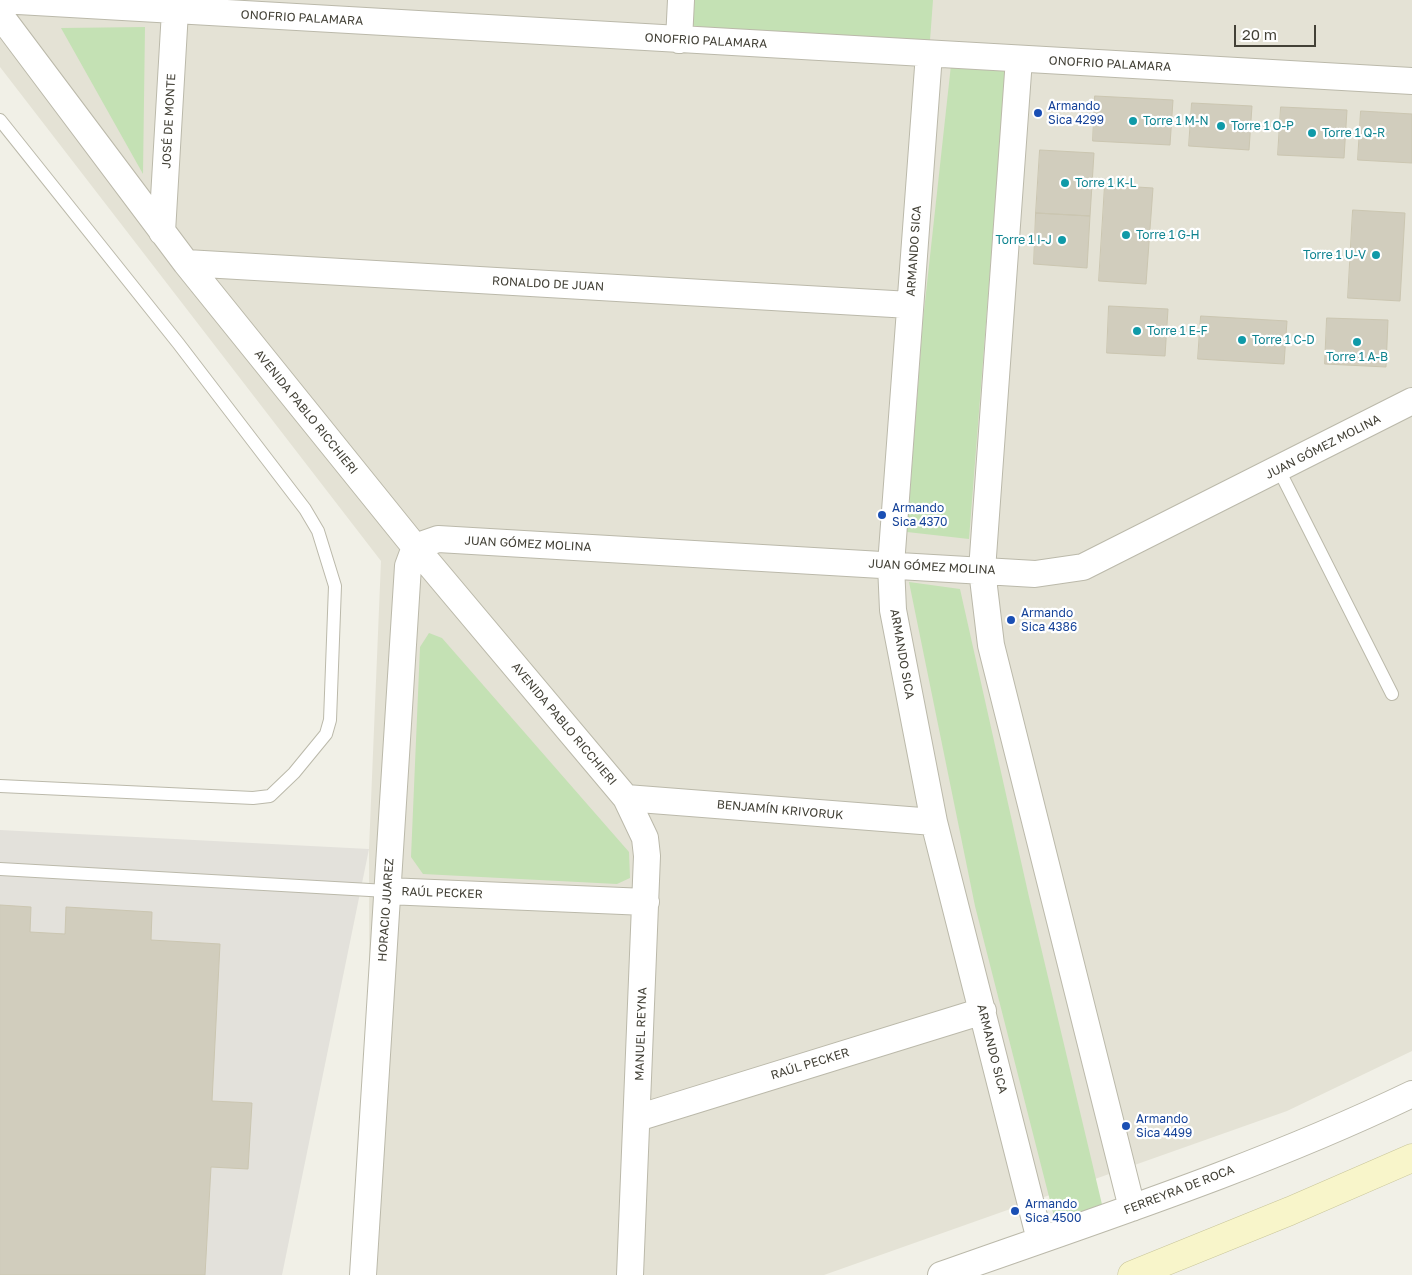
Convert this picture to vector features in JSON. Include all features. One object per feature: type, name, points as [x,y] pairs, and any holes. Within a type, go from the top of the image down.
[{"type":"street","name":"ONOFRIO PALAMARA","points":[[0,0],[1412,81]]},
{"type":"street","points":[[679,40],[681,0]]},
{"type":"street","name":"JOSÉ DE MONTE","points":[[162,232],[175,10]]},
{"type":"street","name":"AVENIDA PABLO RICCHIERI","points":[[0,15],[186,263],[415,547],[626,798]]},
{"type":"street","name":"ARMANDO SICA","points":[[929,54],[891,565],[893,610],[934,822],[1040,1240]]},
{"type":"street","points":[[1019,59],[982,570],[991,644],[1132,1208]]},
{"type":"street","name":"RONALDO DE JUAN","points":[[186,263],[910,305]]},
{"type":"street","name":"JUAN GÓMEZ MOLINA","points":[[415,547],[438,539],[1035,574],[1083,567],[1412,402]]},
{"type":"street","name":"HORACIO JUAREZ","points":[[363,1275],[408,566],[415,547]]},
{"type":"street","name":"BENJAMÍN KRIVORUK","points":[[626,798],[934,822]]},
{"type":"street","name":"MANUEL REYNA","points":[[626,798],[645,838],[647,856],[630,1275]]},
{"type":"street","name":"RAÚL PECKER","points":[[387,891],[646,902]]},
{"type":"street","name":"RAÚL PECKER","points":[[637,1118],[983,1010]]},
{"type":"street","name":"FERREYRA DE ROCA","points":[[941,1275],[1132,1208],[1310,1140],[1412,1094]]},
{"type":"street","points":[[1132,1275],[1290,1211],[1412,1158]]},
{"type":"lane","points":[[0,120],[178,343],[305,509],[318,531],[336,586],[330,720],[326,734],[294,773],[270,796],[253,798],[0,786]]},
{"type":"lane","points":[[1279,470],[1392,694]]},
{"type":"lane","points":[[0,869],[387,891]]},
{"type":"shaded area","points":[[0,0],[1412,0],[1412,1051],[1287,1111],[824,1275],[370,1275],[369,849],[381,561],[0,67]]},
{"type":"shaded area","points":[[0,830],[369,849],[282,1275],[0,1275]]},
{"type":"green space","points":[[681,0],[933,0],[929,54],[679,40]]},
{"type":"green space","points":[[145,27],[143,174],[61,28]]},
{"type":"green space","points":[[951,65],[1006,67],[969,539],[907,532],[923,320]]},
{"type":"green space","points":[[909,582],[960,589],[1029,897],[1105,1217],[1059,1236],[975,906]]},
{"type":"green space","points":[[429,633],[442,638],[629,852],[630,878],[617,884],[423,874],[411,857],[420,647]]},
{"type":"building","name":"Torre 1 M-N","points":[[1095,96],[1173,100],[1170,145],[1093,141]]},
{"type":"building","name":"Torre 1 O-P","points":[[1192,103],[1252,106],[1249,150],[1189,146]]},
{"type":"building","name":"Torre 1 Q-R","points":[[1281,107],[1347,110],[1344,158],[1278,155]]},
{"type":"building","points":[[1361,111],[1412,114],[1412,163],[1358,160]]},
{"type":"building","name":"Torre 1 K-L","points":[[1040,150],[1094,153],[1090,216],[1036,213]]},
{"type":"building","name":"Torre 1 G-H","points":[[1105,185],[1153,188],[1146,284],[1099,281]]},
{"type":"building","name":"Torre 1 U-V","points":[[1353,210],[1405,213],[1400,301],[1348,298]]},
{"type":"building","name":"Torre 1 I-J","points":[[1036,213],[1090,216],[1087,268],[1034,264]]},
{"type":"building","name":"Torre 1 E-F","points":[[1109,306],[1168,309],[1165,356],[1107,353]]},
{"type":"building","name":"Torre 1 C-D","points":[[1201,316],[1287,321],[1284,364],[1198,359]]},
{"type":"building","name":"Torre 1 A-B","points":[[1327,318],[1388,320],[1386,367],[1325,364]]},
{"type":"building","points":[[0,905],[31,907],[30,932],[65,934],[66,907],[152,912],[151,940],[220,944],[212,1101],[252,1103],[248,1169],[211,1167],[205,1275],[0,1275]]},
{"type":"place","name":"Armando Sica 4299","points":[[1038,113]]},
{"type":"place","name":"Torre 1 M-N","points":[[1133,121]]},
{"type":"place","name":"Torre 1 O-P","points":[[1221,126]]},
{"type":"place","name":"Torre 1 Q-R","points":[[1312,133]]},
{"type":"place","name":"Torre 1 K-L","points":[[1065,183]]},
{"type":"place","name":"Torre 1 G-H","points":[[1126,235]]},
{"type":"place","name":"Torre 1 I-J","points":[[1062,240]]},
{"type":"place","name":"Torre 1 U-V","points":[[1376,255]]},
{"type":"place","name":"Torre 1 E-F","points":[[1137,331]]},
{"type":"place","name":"Torre 1 C-D","points":[[1242,340]]},
{"type":"place","name":"Torre 1 A-B","points":[[1357,342]]},
{"type":"place","name":"Armando Sica 4370","points":[[882,515]]},
{"type":"place","name":"Armando Sica 4386","points":[[1011,620]]},
{"type":"place","name":"Armando Sica 4499","points":[[1126,1126]]},
{"type":"place","name":"Armando Sica 4500","points":[[1015,1211]]}]
